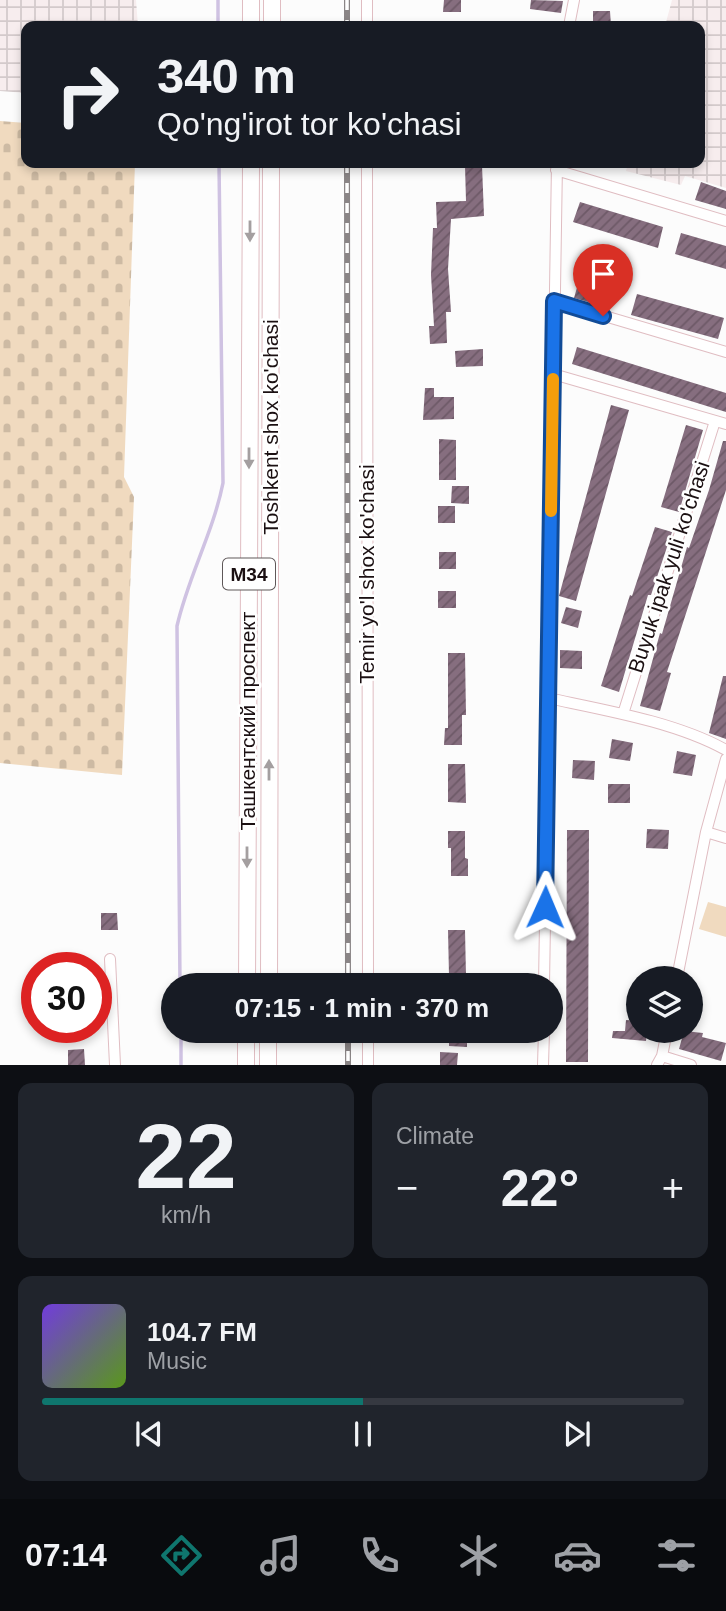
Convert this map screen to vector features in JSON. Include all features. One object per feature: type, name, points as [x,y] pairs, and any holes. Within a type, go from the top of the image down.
[{"type":"highway","points":[[251,0],[251,21]]},
{"type":"highway","points":[[272,0],[272,21]]},
{"type":"highway","name":"Ташкентский проспект","points":[[247,973],[250,168]]},
{"type":"highway","name":"Toshkent shox ko'chasi","points":[[269,973],[271,168]]},
{"type":"highway","points":[[246,1043],[246,1065]]},
{"type":"highway","points":[[268,1043],[268,1065]]},
{"type":"street","points":[[367,0],[367,21]]},
{"type":"street","points":[[570,21],[574,0]]},
{"type":"street","name":"Temir yo'l shox ko'chasi","points":[[367,168],[368,973]]},
{"type":"street","points":[[544,973],[557,168]]},
{"type":"street","points":[[563,168],[726,221]]},
{"type":"street","points":[[554,301],[726,352]]},
{"type":"street","points":[[553,374],[721,422]]},
{"type":"street","name":"Buyuk ipak yuli ko'chasi","points":[[623,714],[721,422]]},
{"type":"street","points":[[548,698],[623,714],[708,740],[726,750]]},
{"type":"street","points":[[679,966],[706,832],[726,759]]},
{"type":"street","points":[[706,832],[726,838]]},
{"type":"street","points":[[112,1001],[115,1065]]},
{"type":"street","points":[[368,1043],[368,1065]]},
{"type":"street","points":[[543,1065],[544,1043]]},
{"type":"street","points":[[664,1043],[659,1061],[691,1065]]},
{"type":"shaded area","points":[[0,0],[136,0],[138,21],[21,21],[21,93],[0,91]]},
{"type":"shaded area","points":[[672,0],[726,0],[726,188],[685,176],[681,185],[626,171],[627,168],[705,168],[705,21],[666,21]]},
{"type":"green space","points":[[0,121],[21,123],[21,168],[135,168],[124,477],[134,497],[122,775],[0,763]]},
{"type":"green space","points":[[708,902],[726,907],[726,937],[699,929]]},
{"type":"building","points":[[444,0],[461,0],[461,12],[443,12]]},
{"type":"building","points":[[531,0],[563,1],[561,13],[530,9]]},
{"type":"building","points":[[593,11],[610,11],[611,21],[593,21]]},
{"type":"building","points":[[465,168],[482,168],[484,216],[451,219],[448,269],[451,312],[446,312],[447,343],[430,344],[429,326],[434,326],[431,275],[433,228],[437,228],[436,202],[466,201]]},
{"type":"building","points":[[701,182],[726,191],[726,209],[695,200]]},
{"type":"building","points":[[580,202],[663,227],[658,248],[573,222]]},
{"type":"building","points":[[681,233],[726,246],[726,269],[675,254]]},
{"type":"building","points":[[580,277],[616,287],[610,308],[574,298]]},
{"type":"building","points":[[637,294],[724,318],[718,339],[631,315]]},
{"type":"building","points":[[577,347],[726,393],[726,412],[572,364]]},
{"type":"building","points":[[483,349],[483,366],[456,367],[455,351]]},
{"type":"building","points":[[425,388],[434,388],[434,397],[454,397],[454,419],[423,420]]},
{"type":"building","points":[[611,405],[629,410],[576,601],[559,596]]},
{"type":"building","points":[[686,425],[703,430],[679,512],[661,507]]},
{"type":"building","points":[[439,439],[456,440],[456,480],[439,480]]},
{"type":"building","points":[[723,441],[726,441],[726,490],[667,672],[671,673],[660,711],[640,706],[660,633],[662,634],[687,547],[689,548],[709,490]]},
{"type":"building","points":[[452,486],[469,486],[469,504],[451,503]]},
{"type":"building","points":[[438,506],[455,506],[455,523],[438,523]]},
{"type":"building","points":[[655,527],[672,532],[651,595],[648,595],[619,692],[601,686]]},
{"type":"building","points":[[439,552],[456,552],[456,569],[439,569]]},
{"type":"building","points":[[438,591],[456,591],[456,608],[438,608]]},
{"type":"building","points":[[566,607],[582,611],[578,628],[561,623]]},
{"type":"building","points":[[560,650],[582,651],[582,669],[560,668]]},
{"type":"building","points":[[448,653],[465,653],[466,715],[462,715],[462,745],[444,745],[445,728],[448,728]]},
{"type":"building","points":[[723,676],[726,676],[726,739],[709,733]]},
{"type":"building","points":[[612,739],[633,743],[630,761],[609,758]]},
{"type":"building","points":[[677,751],[696,755],[692,776],[673,773]]},
{"type":"building","points":[[573,760],[595,761],[594,780],[572,778]]},
{"type":"building","points":[[448,764],[465,764],[466,803],[448,802]]},
{"type":"building","points":[[608,784],[630,784],[630,803],[608,803]]},
{"type":"building","points":[[647,829],[669,830],[668,849],[646,848]]},
{"type":"building","points":[[567,830],[589,830],[588,1062],[566,1062]]},
{"type":"building","points":[[448,831],[465,831],[468,876],[451,876]]},
{"type":"building","points":[[101,913],[117,913],[118,930],[101,930]]},
{"type":"building","points":[[448,930],[465,930],[466,973],[449,973]]},
{"type":"building","points":[[626,1020],[626,1039],[612,1038],[613,1031],[625,1031]]},
{"type":"building","points":[[703,1037],[726,1043],[721,1061],[679,1049],[681,1043],[703,1043]]},
{"type":"building","points":[[449,1043],[467,1043],[467,1047],[449,1046]]},
{"type":"building","points":[[84,1049],[85,1065],[68,1065],[68,1050]]},
{"type":"building","points":[[440,1052],[458,1053],[457,1065],[440,1065]]},
{"type":"waterway","points":[[218,0],[218,21]]},
{"type":"waterway","points":[[180,973],[177,626],[223,483],[219,168]]},
{"type":"waterway","points":[[181,1043],[181,1065]]},
{"type":"railway","points":[[347,0],[347,21]]},
{"type":"railway","points":[[347,168],[348,973]]},
{"type":"railway","points":[[348,1043],[348,1065]]},
{"type":"slow traffic","points":[[551,511],[553,379]]},
{"type":"route","points":[[545,907],[554,301],[603,316]]}]
